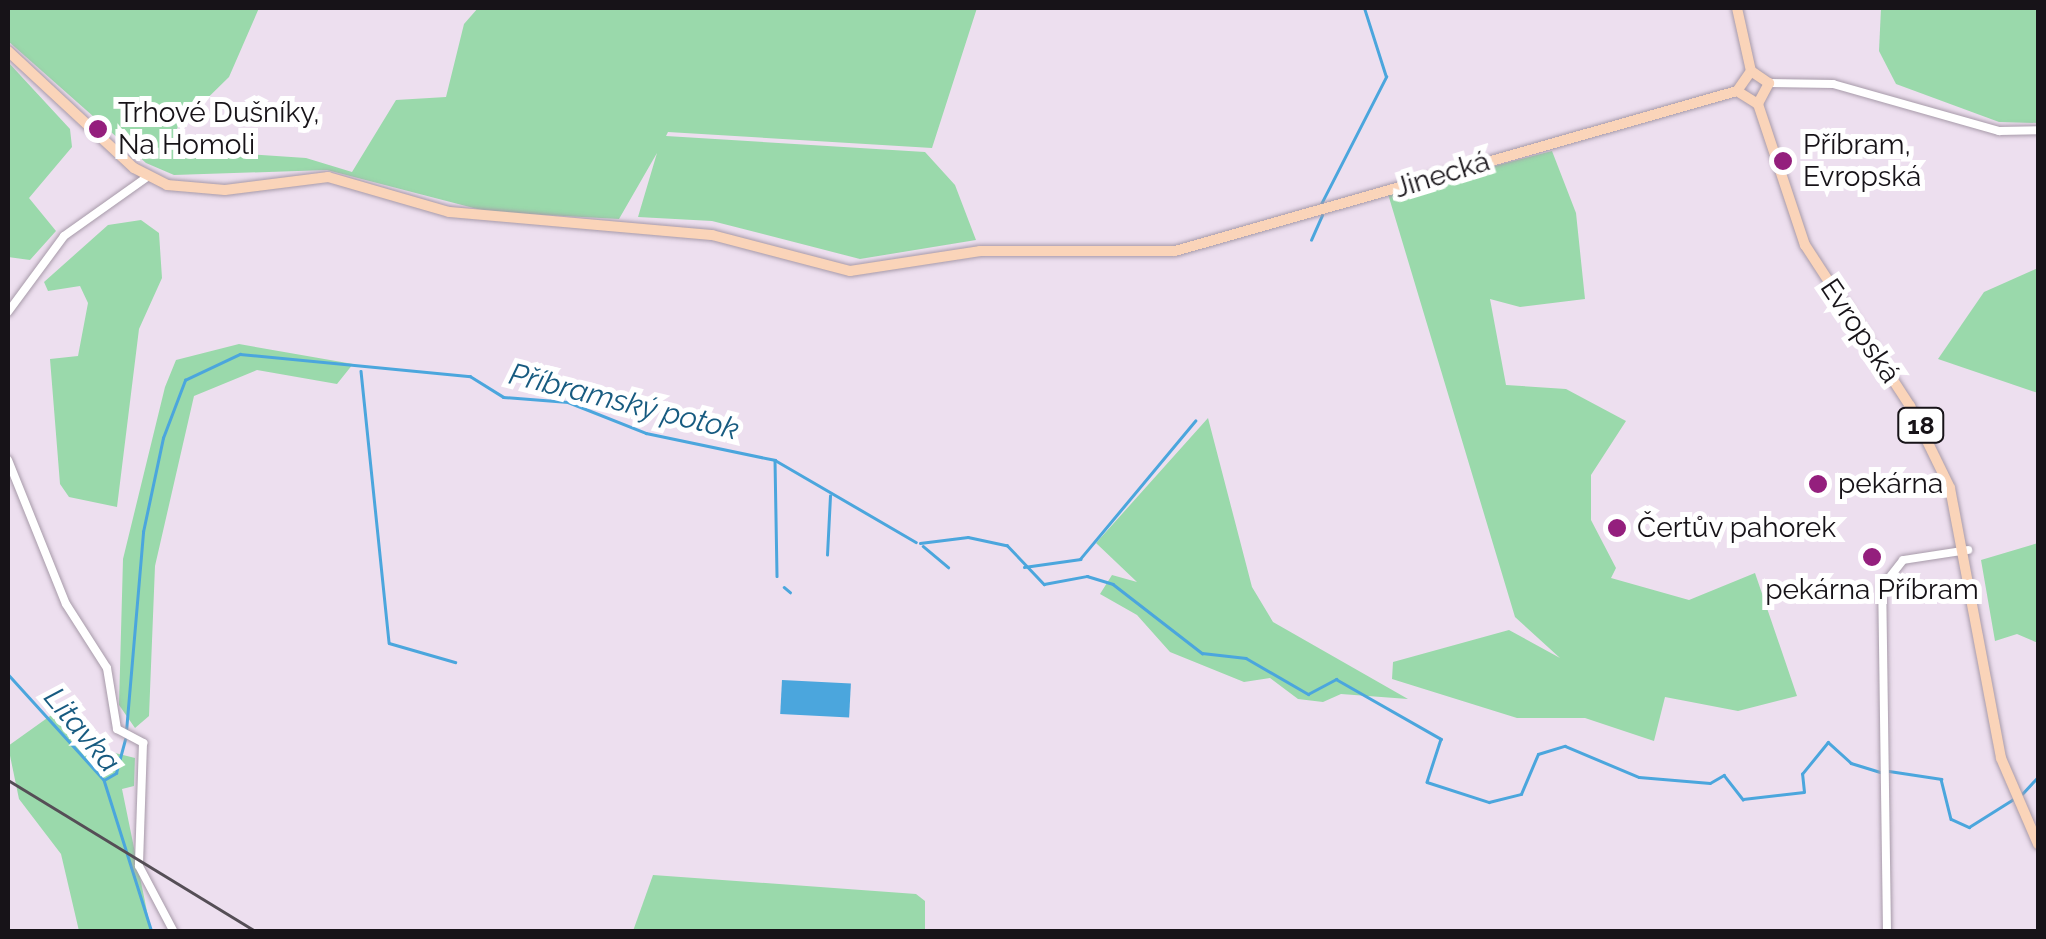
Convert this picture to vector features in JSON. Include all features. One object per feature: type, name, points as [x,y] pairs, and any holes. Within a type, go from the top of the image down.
[{"type":"main road","points":[[1737,8],[1751,70],[1770,83],[1758,104],[1736,92],[1751,70]]},
{"type":"main road","points":[[8,51],[148,177]]},
{"type":"main road","name":"Jinecká","points":[[148,177],[190,190],[328,177],[448,212],[712,235],[850,271],[980,251],[1147,254],[1736,92]]},
{"type":"main road","name":"Evropská","points":[[1758,104],[1805,244],[1928,439],[1968,550],[2006,776],[2038,844]]},
{"type":"street","points":[[1770,83],[1834,84],[1999,132],[2038,130]]},
{"type":"street","points":[[8,312],[64,236],[148,177]]},
{"type":"street","points":[[8,460],[66,604],[107,668],[125,733],[144,749],[139,866],[174,932]]},
{"type":"street","points":[[1887,932],[1884,762],[1889,570],[1968,550]]},
{"type":"green space","points":[[8,8],[259,8],[229,77],[177,128],[184,150],[306,158],[352,172],[396,100],[446,97],[464,24],[478,8],[977,8],[932,148],[668,132],[666,136],[925,152],[955,185],[976,240],[860,259],[712,221],[638,217],[657,153],[619,219],[489,212],[327,170],[174,175],[146,163],[8,41]]},
{"type":"green space","points":[[1881,8],[2038,8],[2038,123],[1999,122],[1896,84],[1879,51]]},
{"type":"green space","points":[[8,62],[70,129],[72,147],[29,198],[56,231],[30,260],[8,257]]},
{"type":"green space","points":[[1552,151],[1576,213],[1585,299],[1520,307],[1490,299],[1506,385],[1566,389],[1626,421],[1591,475],[1591,520],[1616,568],[1611,578],[1689,600],[1755,573],[1797,696],[1738,711],[1665,697],[1654,741],[1585,718],[1517,718],[1392,679],[1393,662],[1509,630],[1560,658],[1515,617],[1388,194]]},
{"type":"green space","points":[[141,220],[159,233],[162,278],[139,329],[117,507],[69,497],[60,484],[50,359],[78,356],[88,303],[80,286],[48,291],[44,282],[108,225]]},
{"type":"green space","points":[[2038,268],[2038,393],[1938,359],[1984,292]]},
{"type":"green space","points":[[239,344],[353,364],[337,384],[257,370],[194,396],[155,566],[149,716],[135,728],[119,705],[123,559],[165,387],[176,360]]},
{"type":"green space","points":[[1208,418],[1252,587],[1273,622],[1408,699],[1341,694],[1323,702],[1298,699],[1270,678],[1244,682],[1170,652],[1137,615],[1100,594],[1112,575],[1137,582],[1096,543]]},
{"type":"green space","points":[[2038,543],[2038,643],[2017,634],[1995,641],[1981,560]]},
{"type":"green space","points":[[57,711],[103,750],[135,758],[134,786],[122,789],[151,931],[79,931],[61,854],[19,799],[8,746]]},
{"type":"green space","points":[[653,875],[916,894],[925,901],[925,931],[633,931]]},
{"type":"water","points":[[782,680],[851,684],[849,718],[780,714]]},
{"type":"waterway","points":[[1321,204],[1386,77],[1364,8]]},
{"type":"waterway","points":[[1311,240],[1322,215]]},
{"type":"waterway","name":"Příbramský potok","points":[[126,731],[143,532],[163,438],[185,380],[240,354],[470,376],[503,397],[568,402],[646,433],[775,460],[916,542]]},
{"type":"waterway","points":[[361,371],[389,643],[455,662]]},
{"type":"waterway","points":[[1024,567],[1080,559],[1195,421]]},
{"type":"waterway","points":[[775,460],[777,576]]},
{"type":"waterway","points":[[827,555],[830,496]]},
{"type":"waterway","name":"Příbramský potok","points":[[920,543],[968,537],[1007,545],[1044,584],[1087,576],[1113,584],[1202,653],[1246,658],[1308,694],[1336,679],[1441,739],[1427,782],[1489,802],[1521,794],[1538,754],[1565,746],[1639,777],[1710,783],[1724,775],[1743,799],[1804,792],[1802,774],[1828,742],[1851,763],[1881,772]]},
{"type":"waterway","points":[[923,546],[948,567]]},
{"type":"waterway","points":[[784,587],[790,592]]},
{"type":"waterway","name":"Litavka","points":[[8,674],[104,780],[152,932]]},
{"type":"waterway","name":"Příbramský potok","points":[[104,780],[116,773],[125,739]]},
{"type":"waterway","name":"Příbramský potok","points":[[1889,771],[1941,779],[1951,819],[1969,827],[2015,798]]},
{"type":"waterway","name":"Příbramský potok","points":[[2022,794],[2038,777]]},
{"type":"railway","points":[[8,780],[257,932]]},
{"type":"place","name":"Trhové Dušníky, Na Homoli","points":[[98,129]]},
{"type":"place","name":"Příbram, Evropská","points":[[1783,161]]},
{"type":"place","name":"pekárna","points":[[1818,484]]},
{"type":"place","name":"Čertův pahorek","points":[[1617,528]]},
{"type":"place","name":"pekárna Příbram","points":[[1872,557]]}]
